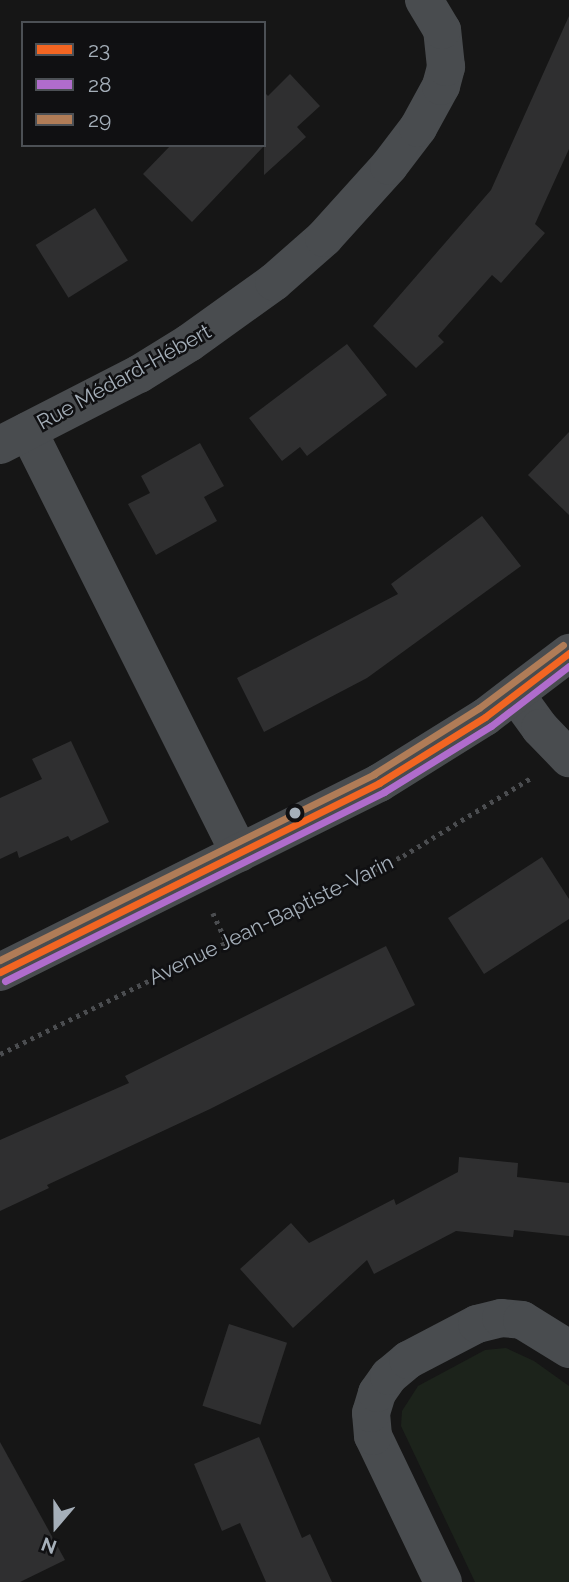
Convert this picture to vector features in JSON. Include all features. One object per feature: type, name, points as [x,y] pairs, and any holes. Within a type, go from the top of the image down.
[{"type":"street","name":"Rue Médard-Hébert","points":[[239,853],[14,438],[139,374],[189,343],[274,282],[324,238],[389,166],[418,128],[441,86],[446,67],[442,30],[424,0]]},
{"type":"street","points":[[0,972],[314,817],[418,761],[516,695],[569,653]]},
{"type":"street","points":[[516,695],[540,729],[553,767]]},
{"type":"street","points":[[443,1582],[373,1436],[370,1413],[377,1393],[389,1376],[408,1360],[477,1324],[501,1318],[522,1320],[569,1349]]},
{"type":"path","name":"Avenue Jean-Baptiste-Varin","points":[[0,1054],[403,856],[553,767]]},
{"type":"path","points":[[212,912],[228,943]]},
{"type":"shaded area","points":[[506,1348],[534,1361],[569,1386],[569,1582],[475,1582],[401,1426],[402,1411],[418,1386],[485,1350]]},
{"type":"building","points":[[569,16],[569,149],[535,224],[545,233],[501,283],[492,275],[438,336],[444,342],[416,368],[373,326],[491,190]]},
{"type":"building","points":[[290,74],[320,106],[297,127],[306,137],[264,175],[266,94],[268,96]]},
{"type":"building","points":[[169,147],[263,147],[192,222],[143,174]]},
{"type":"building","points":[[95,208],[128,261],[68,298],[36,245]]},
{"type":"building","points":[[347,344],[387,395],[307,456],[300,447],[282,461],[249,418]]},
{"type":"building","points":[[569,432],[569,515],[528,475]]},
{"type":"building","points":[[200,443],[224,486],[204,497],[217,521],[156,555],[128,504],[150,493],[141,476]]},
{"type":"building","points":[[482,516],[521,566],[367,678],[264,732],[237,678],[398,594],[391,584]]},
{"type":"building","points":[[71,741],[109,822],[71,841],[68,836],[19,858],[17,851],[0,859],[0,798],[42,779],[32,759]]},
{"type":"building","points":[[542,857],[569,899],[569,919],[484,974],[448,918]]},
{"type":"building","points":[[386,946],[415,1005],[210,1109],[47,1185],[49,1188],[0,1211],[0,1140],[129,1083],[125,1076]]},
{"type":"building","points":[[459,1157],[518,1163],[517,1177],[569,1183],[569,1236],[514,1230],[513,1237],[456,1231],[374,1274],[367,1260],[293,1328],[240,1269],[291,1223],[309,1243],[394,1199],[396,1205],[458,1172]]},
{"type":"building","points":[[229,1324],[287,1343],[260,1425],[202,1406]]},
{"type":"building","points":[[259,1437],[302,1538],[310,1534],[332,1582],[266,1582],[240,1523],[222,1531],[194,1464]]},
{"type":"building","points":[[0,1442],[65,1560],[20,1582],[0,1582]]},
{"type":"transit line","name":"29","points":[[0,960],[374,774],[479,708],[563,645]]},
{"type":"transit line","name":"23","points":[[0,972],[379,783],[485,717],[569,653]]},
{"type":"transit line","name":"28","points":[[5,981],[384,792],[491,726],[569,666]]}]
